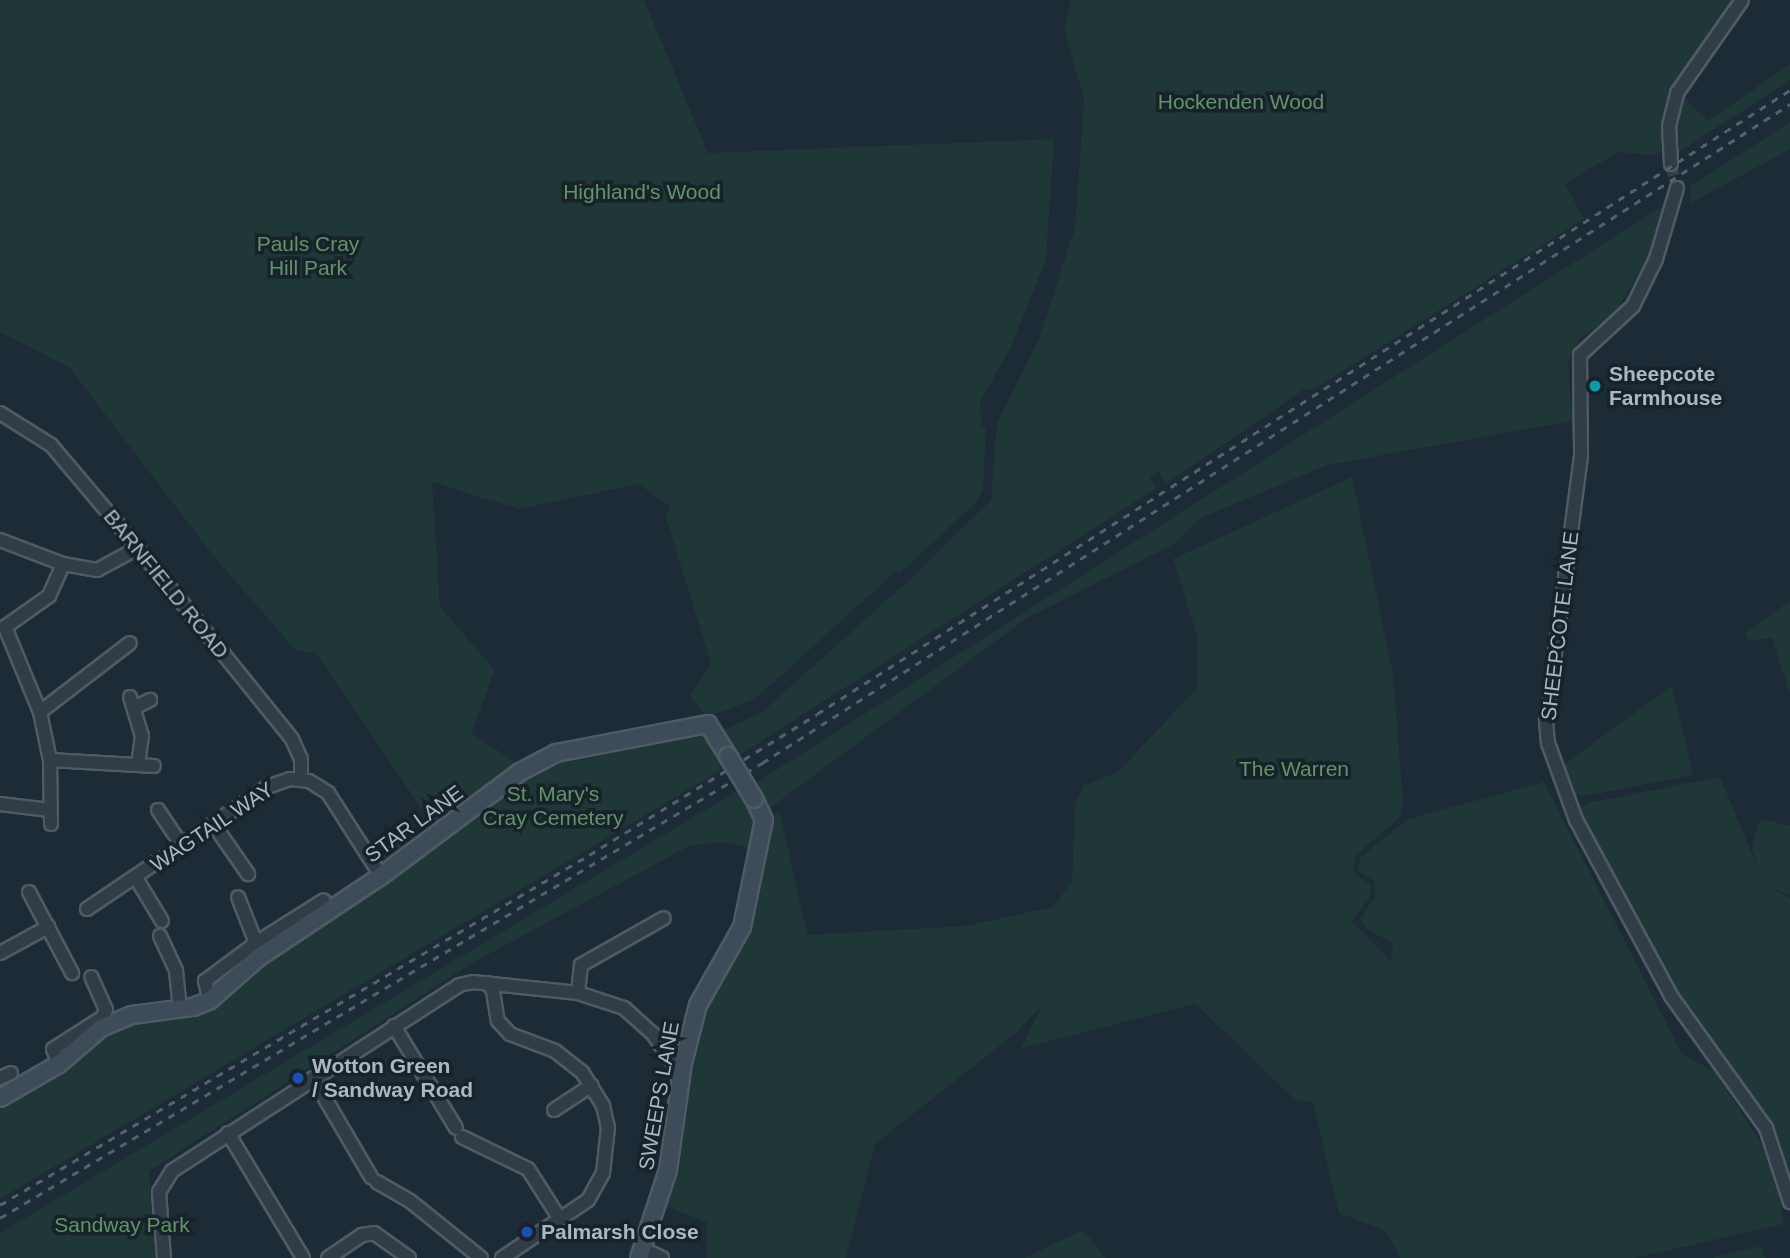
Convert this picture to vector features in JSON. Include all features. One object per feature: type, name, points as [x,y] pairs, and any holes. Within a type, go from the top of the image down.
[{"type":"street","points":[[1671,164],[1669,126],[1676,93],[1742,0]]},
{"type":"street","name":"SHEEPCOTE LANE","points":[[1676,188],[1656,259],[1633,306],[1580,355],[1581,456],[1546,721],[1548,743],[1576,820],[1671,996],[1766,1128],[1790,1202]]},
{"type":"street","name":"BARNFIELD ROAD","points":[[0,413],[51,445],[138,548],[292,738],[300,760],[301,779]]},
{"type":"street","points":[[0,540],[63,564],[97,570],[138,548]]},
{"type":"street","points":[[51,824],[50,760],[40,712],[2,621],[49,596],[63,564]]},
{"type":"street","points":[[40,712],[122,643]]},
{"type":"street","points":[[138,765],[142,736],[133,702],[150,700]]},
{"type":"street","name":"SWEEPS LANE","points":[[662,1258],[641,1254],[668,1170],[683,1063],[698,1005],[742,927],[764,820],[708,724]]},
{"type":"street","name":"STAR LANE","points":[[0,1098],[59,1064],[101,1028],[132,1015],[180,1009],[210,1000],[234,984],[258,958],[381,876],[520,772],[556,753],[708,724]]},
{"type":"street","points":[[50,760],[154,766]]},
{"type":"street","name":"WAGTAIL WAY","points":[[87,909],[183,847],[267,787],[301,779],[333,797],[381,876]]},
{"type":"street","points":[[0,804],[50,810]]},
{"type":"street","points":[[158,810],[183,847]]},
{"type":"street","points":[[214,825],[248,874]]},
{"type":"street","points":[[136,878],[162,921]]},
{"type":"street","points":[[29,892],[72,973]]},
{"type":"street","points":[[238,897],[257,943]]},
{"type":"street","points":[[210,1000],[205,981],[257,943],[324,900]]},
{"type":"street","points":[[578,993],[581,965],[664,918]]},
{"type":"street","points":[[0,953],[48,927]]},
{"type":"street","points":[[160,936],[176,971],[180,1009]]},
{"type":"street","points":[[59,1064],[53,1049],[103,1017],[106,1010],[91,977]]},
{"type":"street","points":[[166,1258],[159,1192],[172,1171],[459,985],[488,983],[578,993],[624,1008],[653,1034],[671,1060],[683,1063]]},
{"type":"street","points":[[488,983],[498,1021],[510,1034],[555,1051],[592,1085],[608,1127],[603,1174],[588,1200],[502,1258]]},
{"type":"street","points":[[394,1026],[459,1133],[528,1169],[560,1219]]},
{"type":"street","points":[[313,1078],[374,1179],[410,1201],[481,1258]]},
{"type":"street","points":[[554,1110],[592,1085]]},
{"type":"street","points":[[228,1133],[303,1258]]},
{"type":"street","points":[[328,1258],[362,1235],[373,1233],[409,1258]]},
{"type":"green space","name":"Pauls Cray Hill Park","points":[[0,0],[644,0],[708,153],[1054,139],[1046,260],[1010,349],[980,402],[981,427],[986,427],[983,490],[974,504],[899,574],[896,571],[755,699],[707,717],[690,696],[711,663],[666,518],[670,507],[639,484],[519,509],[432,482],[440,607],[495,670],[471,733],[521,766],[392,861],[380,855],[430,821],[316,653],[296,651],[212,554],[69,367],[0,332]]},
{"type":"green space","name":"Hockenden Wood","points":[[1071,0],[1741,0],[1683,78],[1668,149],[1654,155],[1618,152],[1565,184],[1584,219],[1316,388],[1303,390],[1166,484],[1159,471],[1154,474],[1150,478],[1157,488],[735,758],[718,733],[762,712],[906,583],[991,500],[997,422],[1038,341],[1075,228],[1084,100],[1064,29]]},
{"type":"green space","points":[[1790,64],[1790,80],[1673,156],[1679,93],[1708,121]]},
{"type":"green space","points":[[1790,122],[1790,149],[1691,203],[1691,186]]},
{"type":"green space","points":[[1666,204],[1647,259],[1615,314],[1579,339],[1568,363],[1572,421],[1327,465],[1201,518],[1176,543],[1027,618],[770,808],[756,783]]},
{"type":"green space","name":"The Warren","points":[[1352,477],[1393,674],[1403,803],[1399,818],[1355,856],[1353,872],[1371,885],[1369,899],[1352,921],[1391,961],[1393,943],[1368,930],[1360,919],[1375,897],[1374,881],[1357,870],[1361,857],[1408,819],[1544,782],[1682,1054],[1715,1072],[1763,1146],[1780,1192],[1783,1224],[1635,1258],[1400,1258],[1386,1231],[1339,1213],[1313,1103],[1294,1099],[1196,1004],[1021,1048],[1043,1004],[1017,1032],[875,1144],[846,1258],[707,1258],[707,1223],[666,1206],[699,1024],[745,940],[770,817],[780,813],[807,935],[966,926],[1053,907],[1072,881],[1075,804],[1084,785],[1117,773],[1198,687],[1197,635],[1173,559]]},
{"type":"green space","points":[[1790,601],[1790,693],[1772,638],[1750,641],[1744,634]]},
{"type":"green space","points":[[1672,686],[1693,775],[1591,795],[1568,795],[1560,767]]},
{"type":"green space","name":"St. Mary's Cray Cemetery","points":[[704,730],[726,767],[0,1199],[0,1106],[63,1069],[104,1035],[137,1018],[185,1014],[539,771],[566,758]]},
{"type":"green space","points":[[1720,777],[1759,871],[1752,848],[1760,819],[1790,826],[1790,895],[1769,888],[1790,898],[1790,1178],[1766,1118],[1683,1008],[1577,812],[1588,803]]},
{"type":"green space","name":"Sandway Park","points":[[740,789],[758,823],[754,850],[725,842],[691,845],[474,962],[149,1171],[157,1258],[0,1258],[0,1233]]},
{"type":"green space","points":[[1083,1230],[1106,1258],[1024,1258]]},
{"type":"green space","points":[[1762,1246],[1765,1258],[1715,1258],[1715,1256]]},
{"type":"tunnel","points":[[1671,164],[1677,188]]},
{"type":"railway","points":[[0,1205],[589,855],[817,714],[1790,90]]},
{"type":"railway","points":[[0,1218],[762,763],[1790,104]]},
{"type":"place","name":"Sheepcote Farmhouse","points":[[1595,386]]},
{"type":"place","name":"Wotton Green / Sandway Road","points":[[298,1078]]},
{"type":"place","name":"Palmarsh Close","points":[[527,1232]]},
{"type":"park label","name":"Highland's Wood","points":[[642,192]]}]
